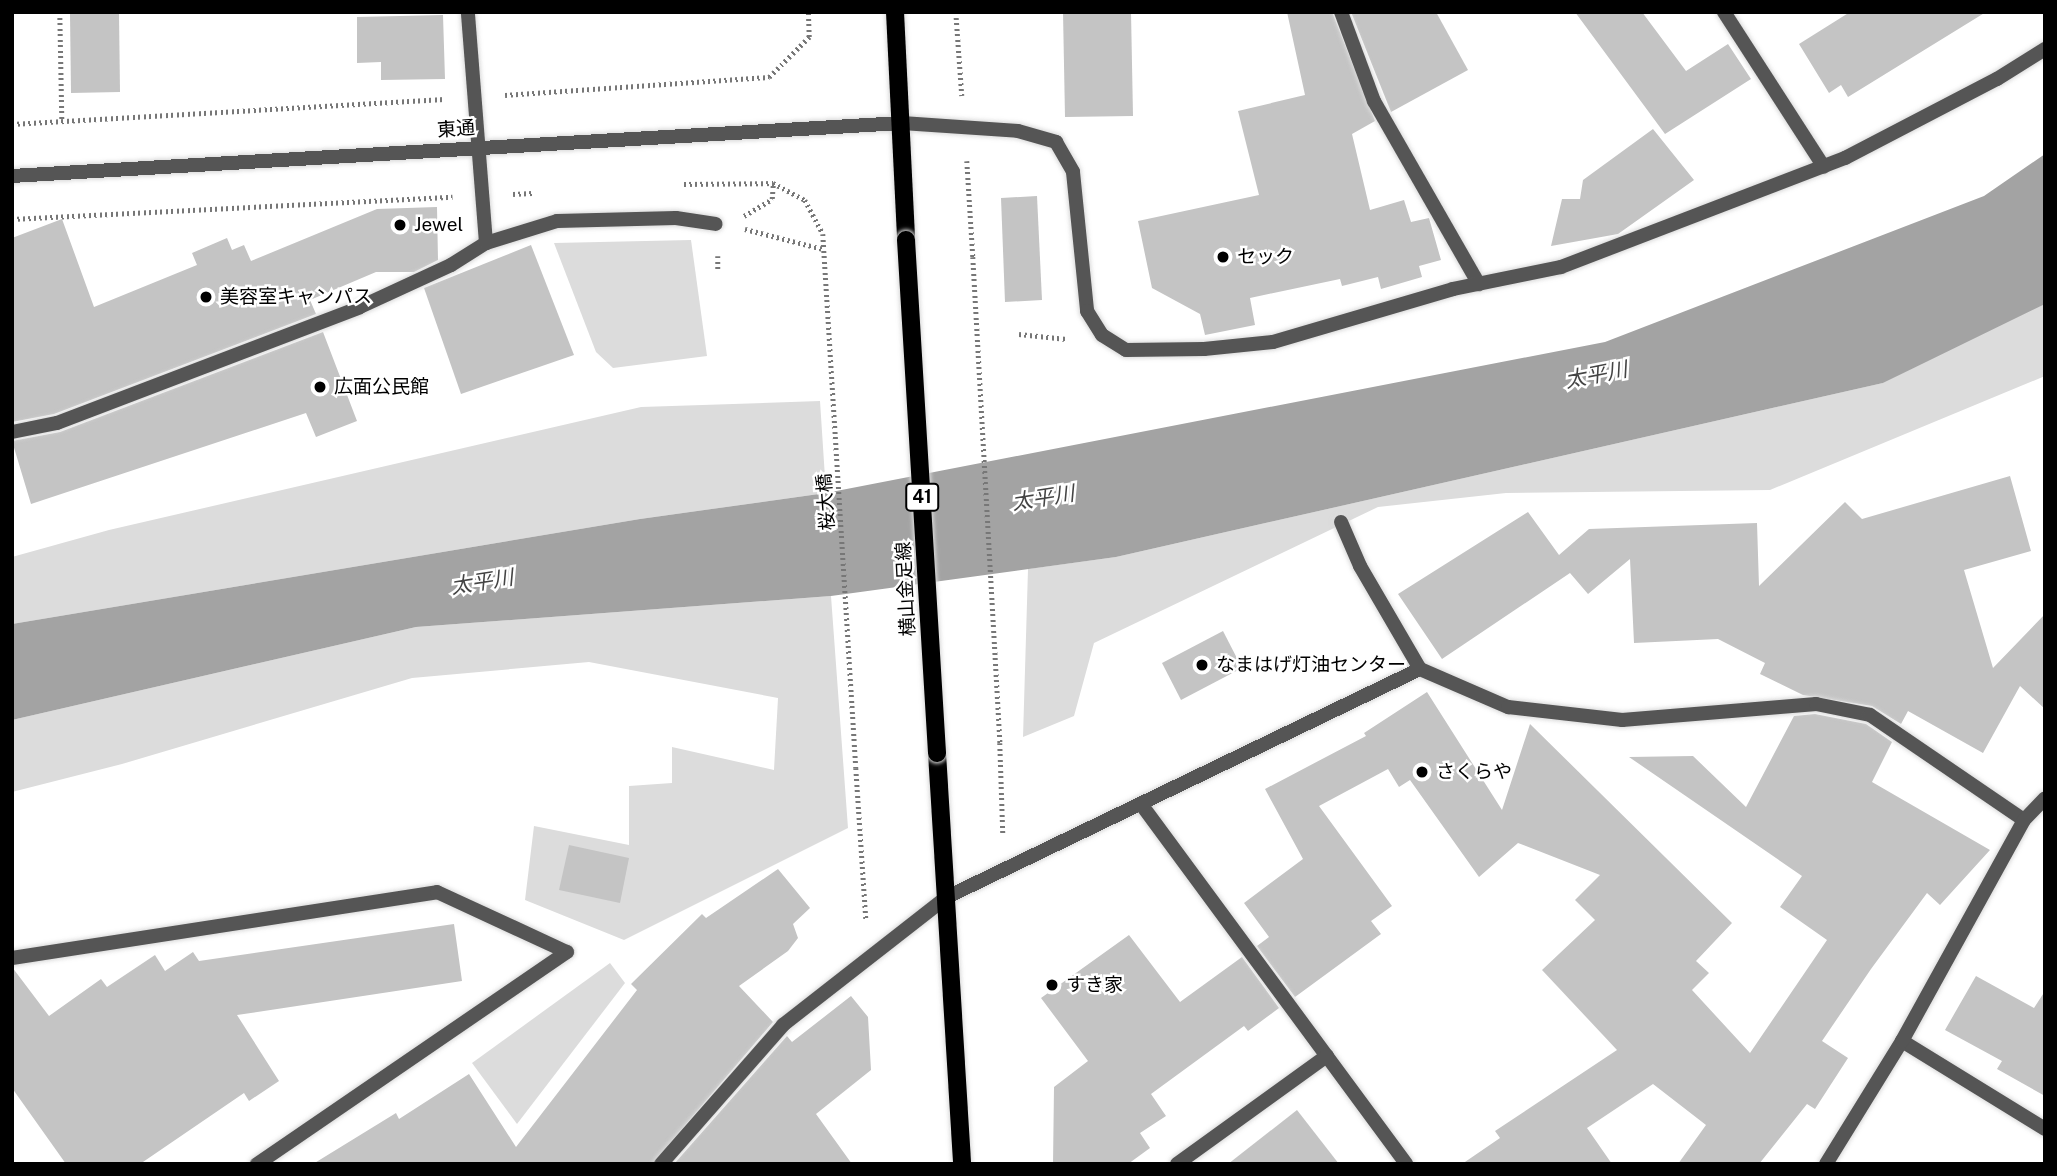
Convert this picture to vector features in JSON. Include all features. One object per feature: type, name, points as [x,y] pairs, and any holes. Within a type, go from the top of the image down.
[{"type":"main road","name":"横山金足線","points":[[895,12],[906,240],[962,1164]]},
{"type":"street","points":[[468,12],[479,195],[486,243]]},
{"type":"street","points":[[1341,12],[1374,101],[1479,284]]},
{"type":"street","points":[[1724,12],[1824,167]]},
{"type":"street","points":[[1102,335],[1126,350],[1273,342],[1479,284],[1561,267],[1824,167],[1997,79],[2045,49]]},
{"type":"street","name":"東通","points":[[12,176],[477,146],[902,123],[1018,131],[1056,142],[1073,172],[1087,312],[1102,335]]},
{"type":"street","points":[[12,432],[57,423],[360,307],[451,265],[486,243],[557,221],[676,218],[716,224]]},
{"type":"street","points":[[1341,522],[1360,566],[1420,669],[1508,707],[1622,720],[1816,704],[1870,715],[2024,820]]},
{"type":"street","points":[[661,1164],[783,1025],[947,897],[1420,669]]},
{"type":"street","points":[[1826,1164],[1902,1041],[2024,820],[2045,798]]},
{"type":"street","points":[[1141,804],[1406,1164]]},
{"type":"street","points":[[12,958],[437,892],[567,952],[257,1164]]},
{"type":"street","points":[[1902,1041],[2045,1129]]},
{"type":"street","points":[[1177,1164],[1327,1056]]},
{"type":"path","points":[[60,12],[62,121]]},
{"type":"path","points":[[12,124],[769,77],[809,37],[808,12]]},
{"type":"path","points":[[674,185],[773,183],[772,199],[748,215],[716,224]]},
{"type":"path","name":"桜大橋","points":[[773,183],[806,200],[823,234],[869,958]]},
{"type":"path","points":[[12,219],[535,192]]},
{"type":"path","points":[[716,224],[823,249]]},
{"type":"path","points":[[973,257],[1000,743],[1004,870]]},
{"type":"path","points":[[1019,334],[1059,339],[1102,335]]},
{"type":"shaded area","points":[[691,240],[707,356],[613,368],[596,352],[554,243]]},
{"type":"shaded area","points":[[2045,301],[2045,376],[1770,490],[1506,493],[1378,507],[1094,643],[1074,716],[1023,737],[1028,569],[1116,557],[1883,383]]},
{"type":"shaded area","points":[[820,401],[826,493],[640,519],[12,624],[12,557],[109,530],[641,407]]},
{"type":"shaded area","points":[[831,596],[848,828],[624,940],[525,900],[534,826],[629,845],[629,786],[672,783],[672,747],[774,770],[778,698],[589,662],[412,678],[122,764],[12,792],[12,720],[416,627]]},
{"type":"shaded area","points":[[610,963],[625,983],[517,1124],[472,1063]]},
{"type":"water","name":"太平川","points":[[2045,154],[2045,304],[1883,383],[1116,557],[831,596],[416,627],[12,720],[12,624],[640,519],[826,493],[1605,342],[1984,196]]},
{"type":"building","points":[[1063,12],[1131,12],[1133,116],[1065,117]]},
{"type":"building","points":[[1287,12],[1332,12],[1375,121],[1352,134],[1370,210],[1404,200],[1411,222],[1429,218],[1441,260],[1419,266],[1422,277],[1381,289],[1378,277],[1342,286],[1340,279],[1250,298],[1255,325],[1205,335],[1200,314],[1152,288],[1138,221],[1259,195],[1238,111],[1305,95]]},
{"type":"building","points":[[1351,12],[1436,12],[1468,70],[1391,112]]},
{"type":"building","points":[[1575,12],[1642,12],[1686,71],[1728,44],[1751,79],[1665,134]]},
{"type":"building","points":[[1850,12],[1986,12],[1848,97],[1841,85],[1829,93],[1799,44]]},
{"type":"building","points":[[119,13],[120,92],[71,93],[70,14]]},
{"type":"building","points":[[443,15],[445,79],[381,80],[381,62],[357,63],[357,17]]},
{"type":"building","points":[[1653,129],[1694,180],[1618,234],[1551,246],[1562,199],[1580,199],[1583,180]]},
{"type":"building","points":[[1037,196],[1042,300],[1005,302],[1001,198]]},
{"type":"building","points":[[437,207],[438,260],[414,272],[376,272],[310,300],[316,314],[54,414],[12,422],[12,238],[62,219],[94,307],[197,265],[192,253],[227,238],[232,250],[244,245],[251,261],[377,209]]},
{"type":"building","points":[[531,245],[574,355],[461,394],[424,288]]},
{"type":"building","points":[[323,332],[357,421],[316,437],[306,413],[31,504],[12,441],[60,432]]},
{"type":"building","points":[[2010,476],[2031,551],[1964,570],[1993,668],[2045,614],[2045,709],[2020,686],[1983,753],[1908,711],[1901,724],[1872,706],[1803,695],[1760,674],[1765,663],[1718,639],[1634,643],[1630,559],[1588,594],[1570,573],[1442,659],[1398,594],[1528,512],[1559,555],[1589,529],[1757,523],[1759,586],[1845,502],[1862,519]]},
{"type":"building","name":"なまはげ灯油センター","points":[[1223,631],[1242,668],[1181,700],[1162,663]]},
{"type":"building","points":[[1427,692],[1502,810],[1530,724],[1732,923],[1696,961],[1709,973],[1692,990],[1750,1053],[1827,940],[1780,907],[1802,876],[1629,757],[1693,756],[1746,807],[1794,716],[1815,714],[1866,724],[1892,742],[1872,782],[1990,850],[1940,905],[1927,893],[1871,969],[1822,1041],[1848,1058],[1815,1109],[1807,1104],[1759,1164],[1678,1164],[1706,1125],[1653,1084],[1587,1128],[1612,1164],[1462,1164],[1500,1138],[1495,1131],[1617,1050],[1542,970],[1595,920],[1575,900],[1600,875],[1518,843],[1479,877],[1410,780],[1399,787],[1388,769],[1319,806],[1392,906],[1371,921],[1381,934],[1295,997],[1257,946],[1269,937],[1244,903],[1303,859],[1265,789],[1366,736],[1364,733]]},
{"type":"building","points":[[569,845],[629,858],[620,903],[559,890]]},
{"type":"building","points":[[778,869],[810,908],[793,924],[798,938],[788,951],[739,986],[773,1022],[652,1164],[313,1164],[396,1113],[399,1119],[469,1074],[516,1147],[637,990],[631,984],[702,914],[706,918]]},
{"type":"building","points":[[454,924],[462,981],[237,1015],[279,1081],[249,1101],[244,1093],[140,1164],[66,1164],[12,1088],[12,967],[49,1016],[101,979],[107,987],[155,955],[165,971],[193,952],[199,961]]},
{"type":"building","points":[[1129,935],[1180,1002],[1242,957],[1279,1008],[1248,1031],[1244,1026],[1151,1094],[1166,1116],[1140,1133],[1150,1148],[1128,1164],[1053,1164],[1054,1087],[1088,1061],[1041,998]]},
{"type":"building","points":[[1976,976],[2034,1008],[2045,991],[2045,1096],[1997,1069],[2002,1061],[1945,1030]]},
{"type":"building","points":[[851,996],[868,1017],[871,1070],[816,1114],[852,1164],[674,1164],[787,1036],[792,1042]]},
{"type":"building","points":[[1297,1110],[1339,1164],[1228,1164]]},
{"type":"place","name":"Jewel","points":[[400,225]]},
{"type":"place","name":"セック","points":[[1223,257]]},
{"type":"place","name":"美容室キャンパス","points":[[206,297]]},
{"type":"place","name":"広面公民館","points":[[320,387]]},
{"type":"place","name":"なまはげ灯油センター","points":[[1202,665]]},
{"type":"place","name":"さくらや","points":[[1422,772]]},
{"type":"place","name":"すき家","points":[[1052,985]]}]
